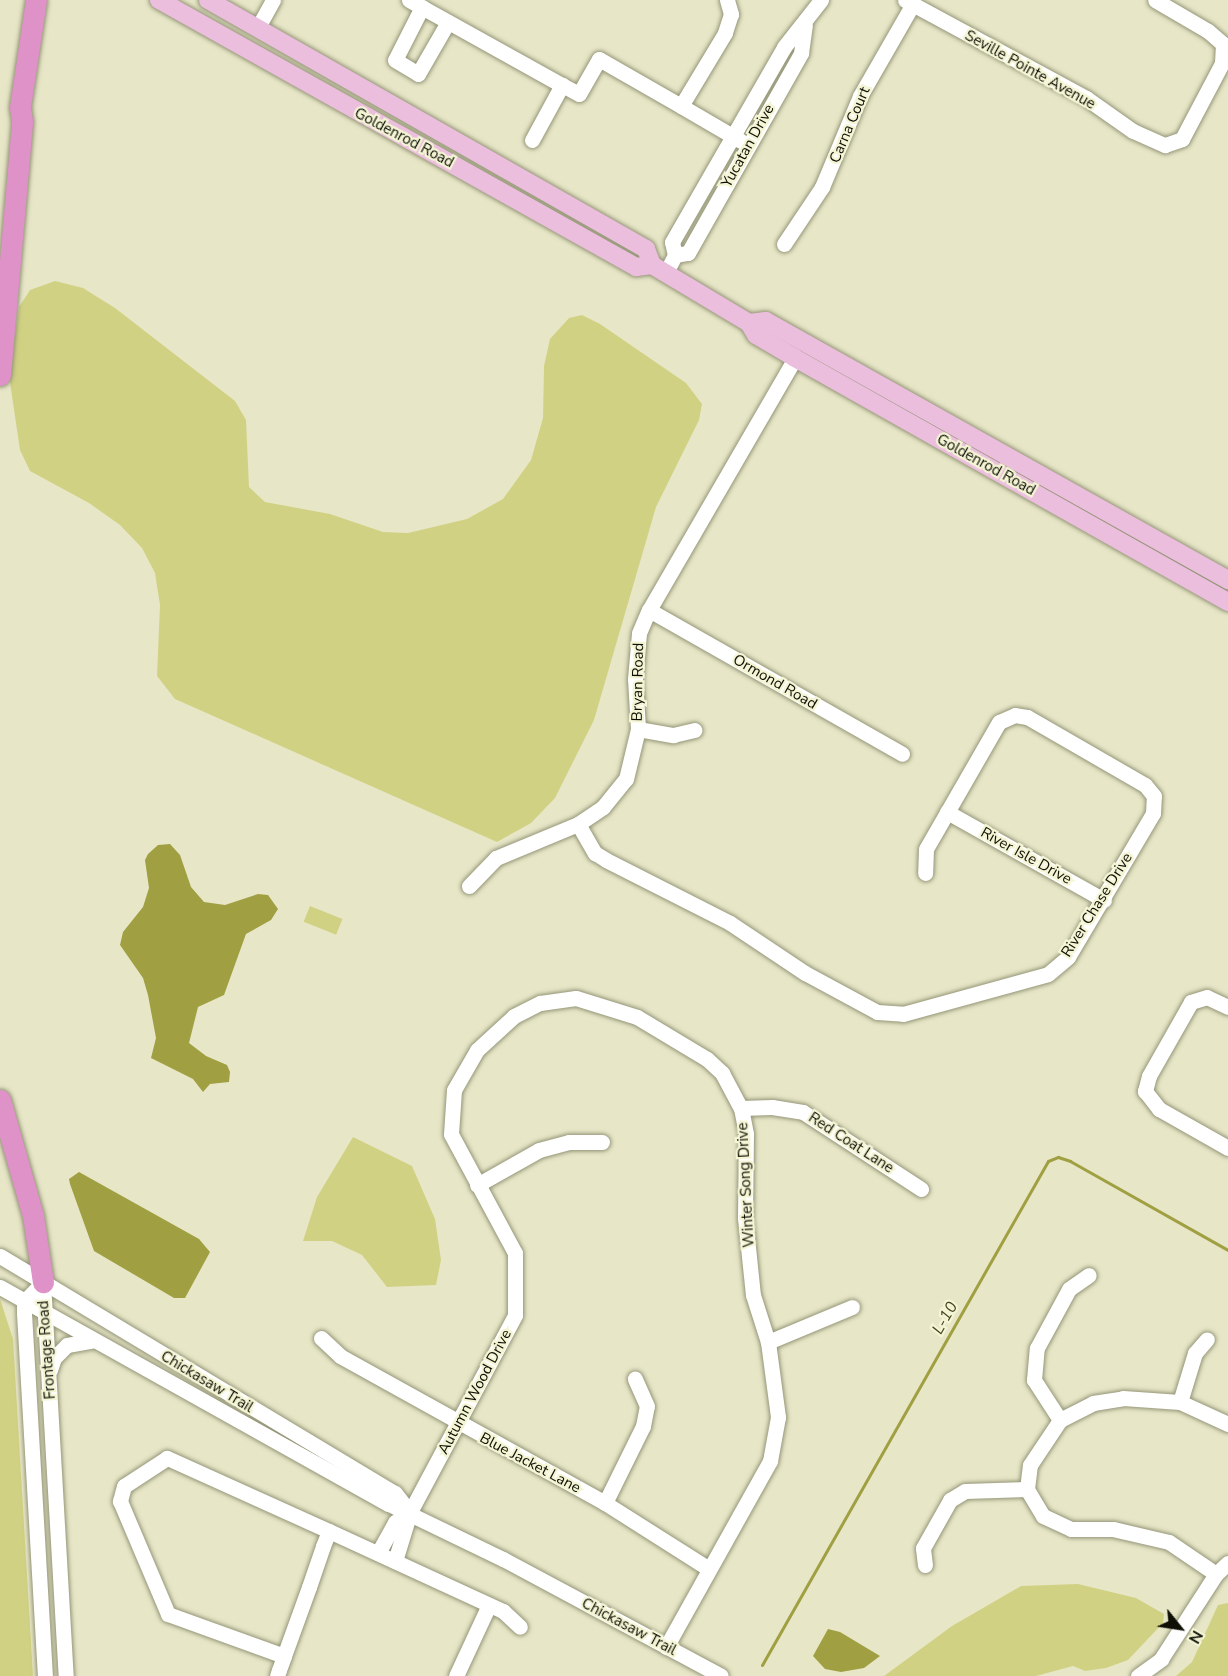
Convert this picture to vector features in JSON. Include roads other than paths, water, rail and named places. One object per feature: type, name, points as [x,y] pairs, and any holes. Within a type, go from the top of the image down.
[{"type":"highway","points":[[22,121],[20,107],[36,0]]},
{"type":"highway","points":[[0,375],[22,121],[44,0]]},
{"type":"highway","points":[[0,1100],[33,1216],[43,1282]]},
{"type":"main road","name":"Goldenrod Road","points":[[159,0],[636,267],[659,270],[749,323],[756,335],[767,342],[1228,602]]},
{"type":"main road","name":"Goldenrod Road","points":[[208,0],[646,249],[659,270]]},
{"type":"main road","points":[[213,31],[243,34],[258,27]]},
{"type":"main road","points":[[246,49],[256,45],[283,53],[295,51]]},
{"type":"main road","name":"Goldenrod Road","points":[[749,323],[766,321],[1228,580]]},
{"type":"main road","points":[[767,342],[783,339],[817,359],[830,357]]},
{"type":"main road","points":[[964,454],[992,448]]},
{"type":"main road","points":[[991,469],[1017,462]]},
{"type":"main road","points":[[1206,590],[1228,589]]},
{"type":"street","points":[[258,27],[273,0]]},
{"type":"street","points":[[681,106],[725,33],[731,14],[727,0]]},
{"type":"street","name":"Yucatan Drive","points":[[675,255],[672,242],[784,47],[805,25],[821,0]]},
{"type":"street","name":"Seville Pointe Avenue","points":[[909,2],[1086,98],[1133,131],[1166,145],[1182,139],[1222,63],[1223,44],[1208,31],[1155,0]]},
{"type":"street","name":"Carna Court","points":[[784,244],[822,187],[860,96],[909,2]]},
{"type":"street","points":[[448,21],[418,74],[395,60],[416,4],[448,21],[579,94],[599,59],[749,145]]},
{"type":"street","name":"Yucatan Drive","points":[[659,270],[675,255],[688,253],[801,53],[805,25]]},
{"type":"street","points":[[532,140],[562,85]]},
{"type":"street","name":"Bryan Road","points":[[469,886],[488,863],[505,852],[578,824],[603,807],[626,778],[638,729],[636,649],[649,610],[795,358]]},
{"type":"street","name":"Ormond Road","points":[[649,610],[902,754]]},
{"type":"street","name":"River Chase Drive","points":[[578,824],[595,853],[606,860],[730,923],[805,973],[877,1012],[903,1014],[1048,974],[1068,957],[1104,900],[1153,813],[1154,796],[1145,784],[1028,717],[1015,715],[999,722],[947,812],[926,849],[925,873]]},
{"type":"street","points":[[638,729],[673,735],[694,730]]},
{"type":"street","name":"River Isle Drive","points":[[947,812],[1104,900]]},
{"type":"street","points":[[1228,1007],[1207,997],[1191,1002],[1149,1076],[1145,1091],[1159,1109],[1228,1148]]},
{"type":"street","name":"Winter Song Drive","points":[[514,1016],[540,1003],[576,998],[638,1017],[707,1059],[722,1072],[741,1108],[746,1134],[745,1218],[753,1295],[768,1342],[778,1417],[770,1461],[666,1647]]},
{"type":"street","name":"Autumn Wood Drive","points":[[410,1512],[501,1347],[516,1304],[515,1253],[451,1134],[454,1090],[477,1050],[514,1016]]},
{"type":"street","name":"Red Coat Lane","points":[[741,1108],[772,1107],[803,1112],[921,1189]]},
{"type":"street","points":[[477,1185],[539,1150],[569,1142],[602,1142]]},
{"type":"street","name":"Chickasaw Trail","points":[[1,1256],[395,1493],[410,1512]]},
{"type":"street","points":[[1060,1420],[1034,1380],[1037,1348],[1069,1289],[1089,1275]]},
{"type":"street","name":"Frontage Road","points":[[43,1282],[24,1302],[45,1676]]},
{"type":"street","name":"Frontage Road","points":[[43,1282],[66,1676]]},
{"type":"street","name":"Chickasaw Trail","points":[[1,1288],[389,1504],[410,1512],[721,1676]]},
{"type":"street","points":[[768,1342],[852,1307]]},
{"type":"street","name":"Blue Jacket Lane","points":[[321,1338],[340,1356],[458,1424],[605,1503],[709,1569]]},
{"type":"street","points":[[1180,1402],[1195,1353],[1207,1339]]},
{"type":"street","points":[[49,1373],[54,1358],[67,1345],[94,1340]]},
{"type":"street","points":[[605,1503],[643,1426],[646,1406],[635,1379]]},
{"type":"street","points":[[1216,1574],[1169,1542],[1113,1529],[1071,1529],[1042,1516],[1027,1489],[1030,1465],[1060,1420],[1093,1403],[1123,1398],[1180,1402],[1228,1425]]},
{"type":"street","points":[[284,1656],[168,1614],[123,1508],[122,1489],[167,1458],[510,1615],[520,1627]]},
{"type":"street","points":[[925,1565],[923,1548],[950,1500],[965,1491],[1027,1489]]},
{"type":"street","points":[[378,1553],[395,1522],[410,1512]]},
{"type":"street","points":[[394,1561],[410,1512]]},
{"type":"street","points":[[277,1676],[329,1531]]},
{"type":"street","points":[[1138,1676],[1167,1651],[1216,1574],[1228,1563]]},
{"type":"street","points":[[456,1676],[489,1605]]},
{"type":"waterway","name":"L-10","points":[[762,1665],[1048,1161],[1058,1157],[1070,1161],[1228,1250]]}]
